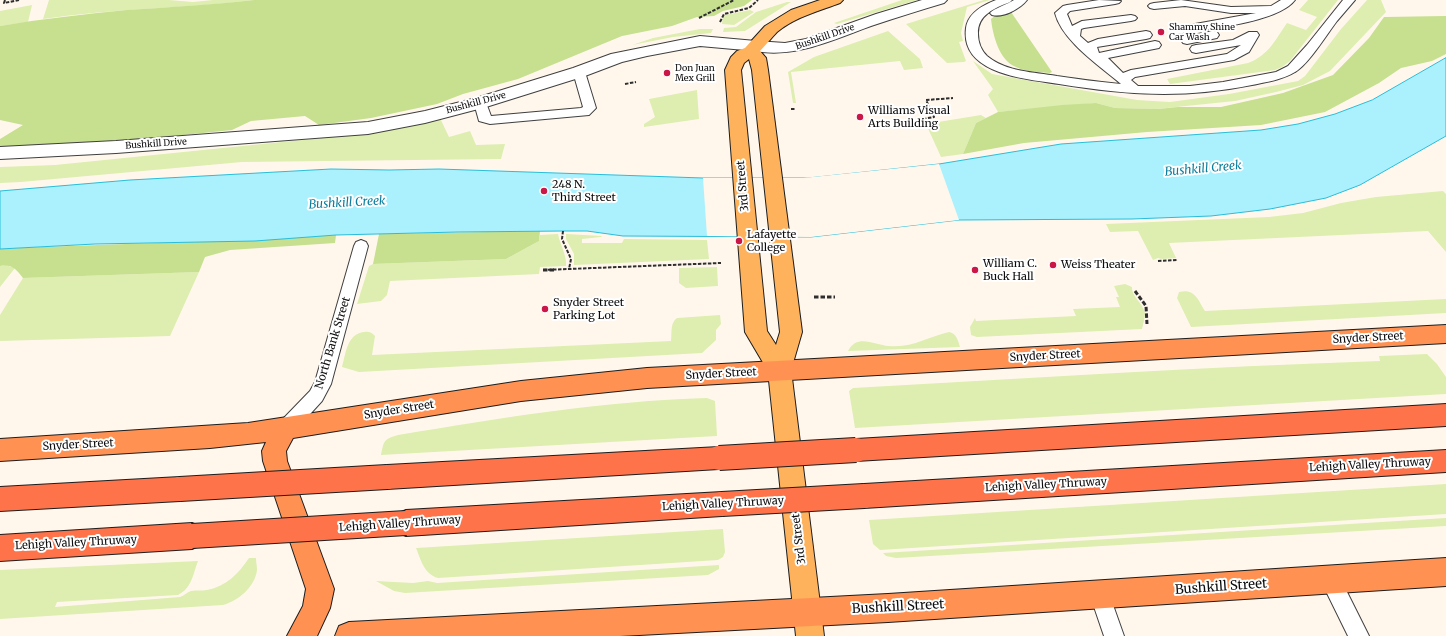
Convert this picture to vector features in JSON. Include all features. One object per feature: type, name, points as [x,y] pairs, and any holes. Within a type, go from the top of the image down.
[{"type":"highway","name":"Snyder Street","points":[[0,450],[210,437],[285,429],[450,401],[585,383],[779,370],[1446,334]]},
{"type":"highway","points":[[0,499],[1446,415]]},
{"type":"highway","points":[[285,429],[274,451],[275,461],[320,589],[319,602],[314,615],[301,636]]},
{"type":"highway","name":"Lehigh Valley Thruway","points":[[0,548],[1446,460]]},
{"type":"highway","name":"Bushkill Street","points":[[349,636],[809,624],[1100,595],[1446,572]]},
{"type":"main road","points":[[754,49],[771,29],[781,22],[797,13],[835,0]]},
{"type":"main road","name":"3rd Street","points":[[779,370],[756,332],[733,70],[737,61],[743,55],[754,49],[758,58],[791,332],[779,370],[809,624]]},
{"type":"street","name":"Bushkill Drive","points":[[0,154],[368,128],[425,117],[480,103],[579,72],[617,58],[685,43],[713,41],[754,49],[798,47],[890,14],[939,0]]},
{"type":"lane","points":[[1006,0],[990,6],[975,18],[972,25],[971,34],[976,48],[985,61],[1001,69],[1032,76],[1080,84],[1165,92],[1214,88],[1279,75],[1288,71],[1311,48],[1334,17],[1349,0]]},
{"type":"lane","points":[[975,18],[1001,12],[1021,0]]},
{"type":"lane","points":[[1186,0],[1199,4],[1266,15]]},
{"type":"lane","points":[[1186,40],[1240,31],[1289,0]]},
{"type":"lane","points":[[1199,4],[1185,3],[1158,10],[1231,10]]},
{"type":"lane","points":[[1074,37],[1077,26],[1123,10],[1067,8],[1061,13],[1062,22],[1074,37],[1135,90]]},
{"type":"lane","points":[[1177,30],[1266,15]]},
{"type":"lane","points":[[1123,79],[1136,73],[1230,57],[1245,49],[1266,15]]},
{"type":"lane","points":[[1098,57],[1091,48],[1092,45],[1146,35]]},
{"type":"lane","points":[[1196,49],[1236,43],[1253,35]]},
{"type":"lane","points":[[1098,57],[1155,45]]},
{"type":"lane","points":[[1112,69],[1112,66],[1117,63],[1164,55]]},
{"type":"lane","points":[[480,103],[484,118],[496,121],[584,112],[590,108],[579,72]]},
{"type":"lane","name":"North Bank Street","points":[[285,429],[316,396],[323,384],[361,246]]},
{"type":"lane","points":[[1330,579],[1359,636]]},
{"type":"lane","points":[[1100,595],[1114,636]]},
{"type":"path","points":[[5,0],[4,3],[19,0]]},
{"type":"path","points":[[720,18],[724,14],[749,8],[758,0]]},
{"type":"path","points":[[624,84],[636,82]]},
{"type":"path","points":[[923,119],[934,118],[926,100],[953,98]]},
{"type":"path","points":[[563,230],[562,238],[571,259],[570,269]]},
{"type":"path","points":[[1158,261],[1177,260]]},
{"type":"path","points":[[543,270],[721,263]]},
{"type":"path","points":[[1135,291],[1145,303],[1148,310],[1147,328]]},
{"type":"path","points":[[812,297],[835,297]]},
{"type":"green space","points":[[49,0],[169,0],[193,2],[213,0],[254,0],[69,15],[43,19]]},
{"type":"green space","points":[[254,0],[752,0],[744,6],[723,11],[714,16],[697,17],[672,26],[622,36],[518,79],[463,94],[437,104],[371,118],[319,125],[305,116],[251,121],[232,130],[95,144],[0,147],[0,139],[23,125],[0,120],[0,26],[127,10],[207,5]]},
{"type":"green space","points":[[902,0],[917,0],[837,24],[834,23]]},
{"type":"green space","points":[[984,0],[990,0],[967,7],[961,33],[963,41],[959,42],[966,61],[964,62],[947,63],[906,24]]},
{"type":"green space","points":[[1308,0],[1338,0],[1290,61],[1282,67],[1275,70],[1170,84],[1167,79],[1248,63],[1255,60],[1271,46],[1287,23],[1306,30],[1317,17],[1299,10]]},
{"type":"green space","points":[[1367,0],[1381,0],[1386,12],[1330,71],[1303,85],[1235,101],[1157,109],[1115,108],[1096,103],[998,112],[988,95],[993,89],[973,61],[992,74],[1137,100],[1170,102],[1229,94],[1298,81],[1305,76],[1341,29]]},
{"type":"green space","points":[[791,2],[745,31],[723,32],[724,28],[736,27],[756,12]]},
{"type":"green space","points":[[32,5],[28,22],[0,26],[0,11]]},
{"type":"green space","points":[[750,10],[754,12],[734,25],[722,24],[723,16],[725,15]]},
{"type":"green space","points":[[1011,12],[1052,72],[1037,72],[1020,69],[1010,64],[1005,59],[995,40],[991,19],[996,15]]},
{"type":"green space","points":[[1446,16],[1446,54],[1432,61],[1401,68],[1379,83],[1325,112],[1261,125],[1147,132],[1024,143],[963,154],[976,123],[998,112],[1096,103],[1115,108],[1158,109],[1178,107],[1221,107],[1283,93],[1333,75],[1369,38],[1384,17]]},
{"type":"green space","points":[[700,29],[713,29],[711,33],[673,37],[632,45],[653,38]]},
{"type":"green space","points":[[888,31],[920,59],[923,68],[904,70],[900,61],[791,72],[796,103],[793,103],[788,72],[814,57]]},
{"type":"green space","points":[[697,90],[699,119],[644,127],[644,124],[655,117],[649,99]]},
{"type":"green space","points":[[981,115],[986,118],[976,123],[963,154],[941,157],[926,124]]},
{"type":"green space","points":[[440,118],[449,137],[470,131],[476,145],[505,144],[501,159],[242,162],[0,183],[0,167],[55,165],[361,134]]},
{"type":"green space","points":[[1443,191],[1446,194],[1446,252],[1428,231],[1169,243],[1176,258],[1158,258],[1153,260],[1138,231],[1110,232],[1106,224],[1269,217],[1303,213],[1341,203],[1376,197]]},
{"type":"green space","points":[[540,231],[539,241],[506,259],[373,264],[379,234]]},
{"type":"green space","points":[[558,234],[566,266],[540,267],[539,274],[390,281],[387,295],[381,301],[357,304],[369,266],[373,264],[506,259],[539,241],[540,235]]},
{"type":"green space","points":[[566,234],[602,236],[582,239],[582,243],[622,243],[624,239],[707,240],[709,259],[574,265],[574,254],[566,239]]},
{"type":"green space","points":[[336,235],[335,243],[230,250],[205,257],[199,272],[23,278],[13,268],[8,266],[0,266],[0,249],[252,240]]},
{"type":"green space","points":[[6,265],[15,268],[0,287],[0,266]]},
{"type":"green space","points":[[717,267],[718,286],[686,288],[679,283],[679,268]]},
{"type":"green space","points":[[199,272],[170,336],[0,341],[0,315],[23,278]]},
{"type":"green space","points":[[1125,284],[1132,287],[1133,293],[1144,309],[1145,315],[1142,329],[977,337],[971,335],[970,327],[975,318],[976,321],[1076,316],[1073,309],[1120,307],[1116,297],[1119,297],[1114,286]]},
{"type":"green space","points":[[1184,291],[1192,293],[1198,299],[1205,311],[1446,299],[1446,313],[1191,327],[1177,298],[1179,292]]},
{"type":"green space","points":[[720,315],[721,324],[716,330],[716,340],[702,353],[359,372],[342,367],[346,350],[351,340],[354,336],[365,332],[371,333],[375,336],[372,355],[671,341],[672,325],[677,318]]},
{"type":"green space","points":[[949,332],[955,335],[960,347],[848,351],[856,342],[861,341],[889,346],[898,346],[913,344]]},
{"type":"green space","points":[[1427,354],[1437,364],[1446,377],[1446,394],[855,428],[849,391],[853,388],[1248,366],[1380,361],[1379,356]]},
{"type":"green space","points":[[707,398],[715,401],[717,436],[381,455],[385,441],[398,435],[552,411],[629,403]]},
{"type":"green space","points":[[1446,484],[1446,514],[880,550],[873,544],[869,520]]},
{"type":"green space","points":[[1446,518],[1446,526],[896,558],[886,556],[883,553]]},
{"type":"green space","points":[[723,529],[725,552],[723,557],[718,560],[438,578],[426,570],[421,562],[416,548]]},
{"type":"green space","points":[[249,558],[256,558],[257,570],[253,582],[240,597],[223,605],[0,619],[0,570],[198,561],[189,585],[178,595],[57,602],[55,607],[180,597],[191,591],[207,590],[220,586],[236,574]]},
{"type":"green space","points":[[719,565],[719,569],[708,575],[405,593],[394,591],[376,581],[413,583],[428,581],[437,583]]},
{"type":"water","name":"Bushkill Creek","points":[[1446,58],[1446,136],[1360,185],[1326,198],[1270,209],[1211,216],[1132,219],[959,220],[811,237],[623,236],[587,231],[458,232],[336,235],[255,241],[95,244],[0,249],[0,191],[130,180],[331,169],[439,169],[703,178],[808,178],[939,164],[1061,144],[1261,130],[1298,124],[1335,114],[1372,100]]},
{"type":"pier","points":[[939,164],[959,220],[811,237],[707,236],[703,178],[803,178]]},
{"type":"place","name":"Shammy Shine Car Wash","points":[[1161,32]]},
{"type":"place","name":"Don Juan Mex Grill","points":[[667,73]]},
{"type":"place","name":"Williams Visual Arts Building","points":[[860,117]]},
{"type":"place","name":"248 N. Third Street","points":[[544,191]]},
{"type":"place","name":"Lafayette College","points":[[739,241]]},
{"type":"place","name":"Weiss Theater","points":[[1053,265]]},
{"type":"place","name":"William C. Buck Hall","points":[[975,270]]},
{"type":"place","name":"Snyder Street Parking Lot","points":[[545,309]]}]
